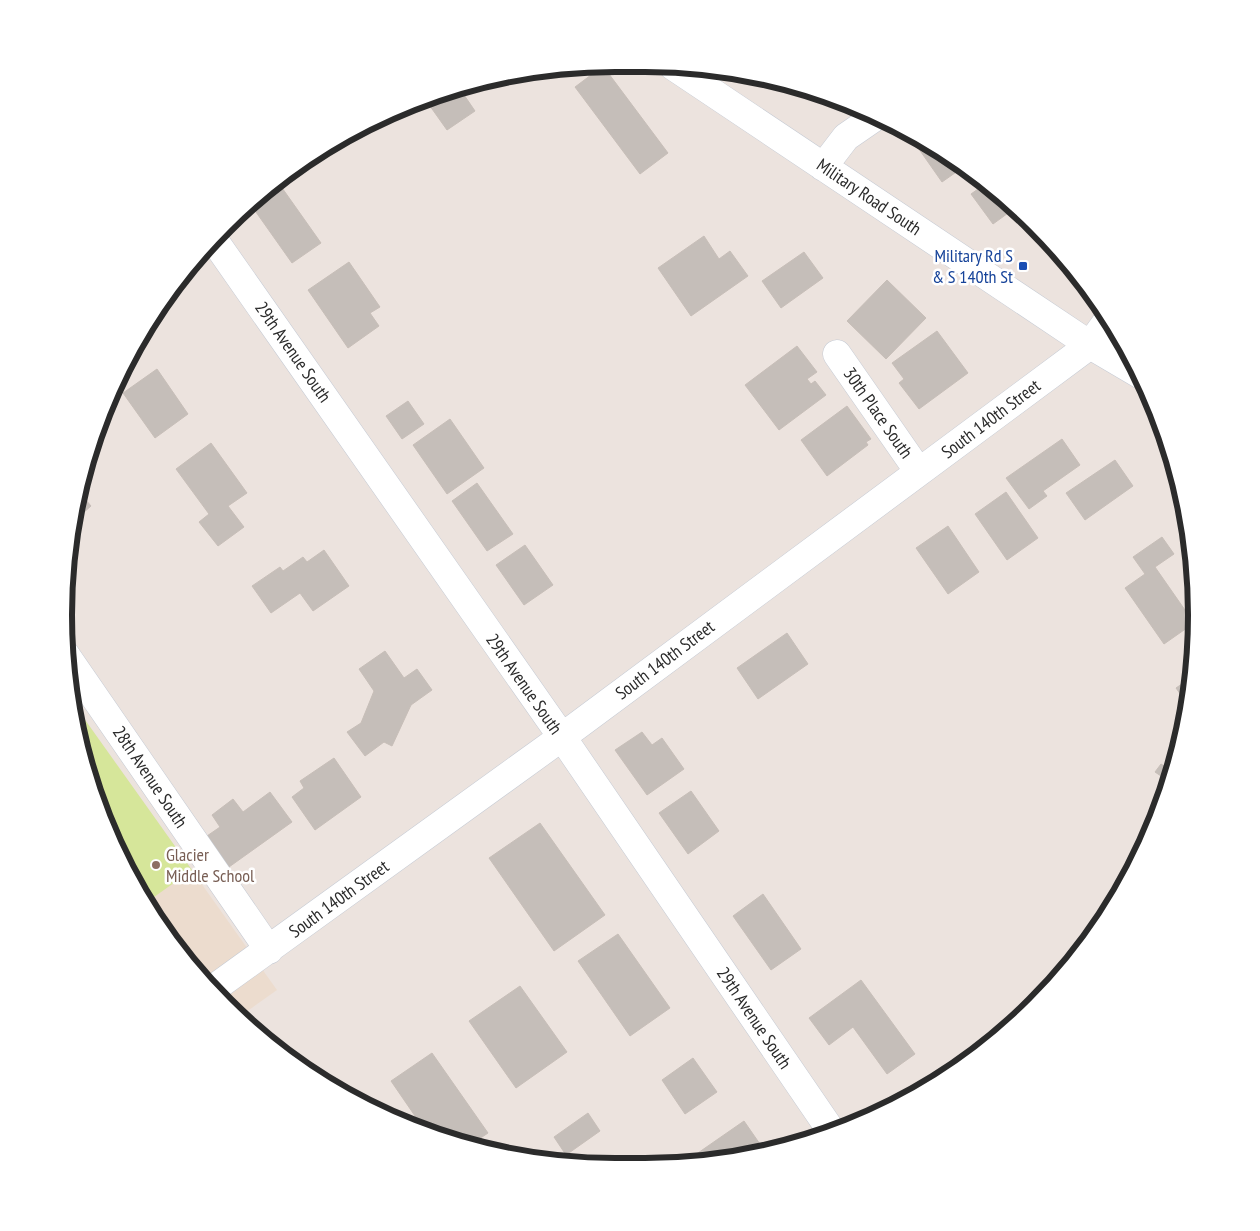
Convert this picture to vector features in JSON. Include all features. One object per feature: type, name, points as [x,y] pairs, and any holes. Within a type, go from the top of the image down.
[{"type":"street","name":"Military Road South","points":[[686,74],[1090,345],[1128,368]]},
{"type":"street","points":[[823,167],[846,137],[869,121]]},
{"type":"street","name":"29th Avenue South","points":[[218,246],[562,738],[828,1126]]},
{"type":"street","name":"South 140th Street","points":[[218,985],[562,738],[1090,345],[1104,326]]},
{"type":"street","name":"30th Place South","points":[[837,354],[919,472]]},
{"type":"street","name":"28th Avenue South","points":[[76,669],[269,950]]},
{"type":"shaded area","name":"Glacier Middle School","points":[[82,716],[277,990],[245,1012],[207,974],[164,917],[128,856],[114,823],[101,790]]},
{"type":"green space","points":[[82,716],[192,870],[152,898],[128,856],[101,790]]},
{"type":"building","points":[[608,72],[668,153],[640,174],[575,87],[593,73]]},
{"type":"building","points":[[464,94],[475,111],[447,130],[430,105]]},
{"type":"building","points":[[916,145],[957,172],[942,182]]},
{"type":"building","points":[[282,188],[321,243],[292,263],[254,210]]},
{"type":"building","points":[[979,188],[1009,213],[993,224],[971,194]]},
{"type":"building","points":[[704,236],[719,259],[730,251],[748,276],[691,316],[658,268]]},
{"type":"building","points":[[804,252],[823,278],[781,308],[762,281]]},
{"type":"building","points":[[349,262],[380,307],[370,313],[379,326],[348,348],[308,290]]},
{"type":"building","points":[[887,280],[926,318],[886,359],[847,321]]},
{"type":"building","points":[[937,331],[968,373],[919,409],[899,383],[904,379],[892,363]]},
{"type":"building","points":[[797,346],[817,372],[807,379],[811,384],[815,381],[826,395],[779,430],[745,385]]},
{"type":"building","points":[[157,369],[188,414],[155,438],[123,393]]},
{"type":"building","points":[[408,401],[424,424],[402,439],[386,416]]},
{"type":"building","points":[[847,406],[871,439],[866,442],[868,445],[827,476],[801,440]]},
{"type":"building","points":[[450,419],[484,468],[447,494],[413,445]]},
{"type":"building","points":[[1062,439],[1080,465],[1043,491],[1047,496],[1029,509],[1006,478]]},
{"type":"building","points":[[211,443],[247,493],[228,506],[244,527],[218,546],[199,522],[209,514],[176,469]]},
{"type":"building","points":[[1115,460],[1133,486],[1085,520],[1066,493]]},
{"type":"building","points":[[477,483],[513,534],[487,551],[452,501]]},
{"type":"building","points":[[1006,492],[1038,538],[1007,560],[975,514]]},
{"type":"building","points":[[85,499],[91,506],[82,514]]},
{"type":"building","points":[[948,526],[979,572],[948,594],[916,548]]},
{"type":"building","points":[[1162,537],[1174,554],[1155,567],[1188,614],[1187,628],[1164,644],[1125,588],[1145,574],[1133,557]]},
{"type":"building","points":[[525,545],[553,585],[524,605],[496,565]]},
{"type":"building","points":[[324,550],[349,586],[313,611],[300,593],[271,613],[252,586],[280,567],[283,571],[303,557],[307,562]]},
{"type":"building","points":[[787,633],[808,664],[758,699],[737,668]]},
{"type":"building","points":[[385,651],[404,678],[417,669],[432,690],[411,705],[392,746],[384,742],[365,756],[347,732],[361,723],[374,691],[359,669]]},
{"type":"building","points":[[1183,683],[1181,696],[1176,688]]},
{"type":"building","points":[[642,732],[652,745],[662,738],[684,769],[647,795],[615,750]]},
{"type":"building","points":[[334,758],[361,797],[315,830],[292,797],[304,788],[300,781]]},
{"type":"building","points":[[1161,764],[1166,767],[1163,777],[1155,772]]},
{"type":"building","points":[[691,791],[719,831],[688,854],[659,813]]},
{"type":"building","points":[[270,792],[292,822],[229,867],[207,836],[220,827],[212,815],[233,799],[243,812]]},
{"type":"building","points":[[540,823],[605,915],[554,951],[489,858]]},
{"type":"building","points":[[763,894],[801,949],[771,970],[733,916]]},
{"type":"building","points":[[618,934],[670,1008],[630,1036],[578,961]]},
{"type":"building","points":[[861,980],[915,1054],[887,1074],[853,1027],[829,1045],[809,1018]]},
{"type":"building","points":[[520,986],[567,1052],[516,1088],[469,1021]]},
{"type":"building","points":[[432,1053],[488,1133],[477,1140],[419,1121],[391,1081]]},
{"type":"building","points":[[693,1058],[717,1092],[685,1114],[662,1080]]},
{"type":"building","points":[[588,1113],[600,1131],[566,1155],[554,1137]]},
{"type":"building","points":[[744,1121],[761,1145],[715,1154],[695,1155]]},
{"type":"place","name":"Military Rd S & S 140th St","points":[[1023,266]]},
{"type":"place","name":"Glacier Middle School","points":[[156,865]]}]
